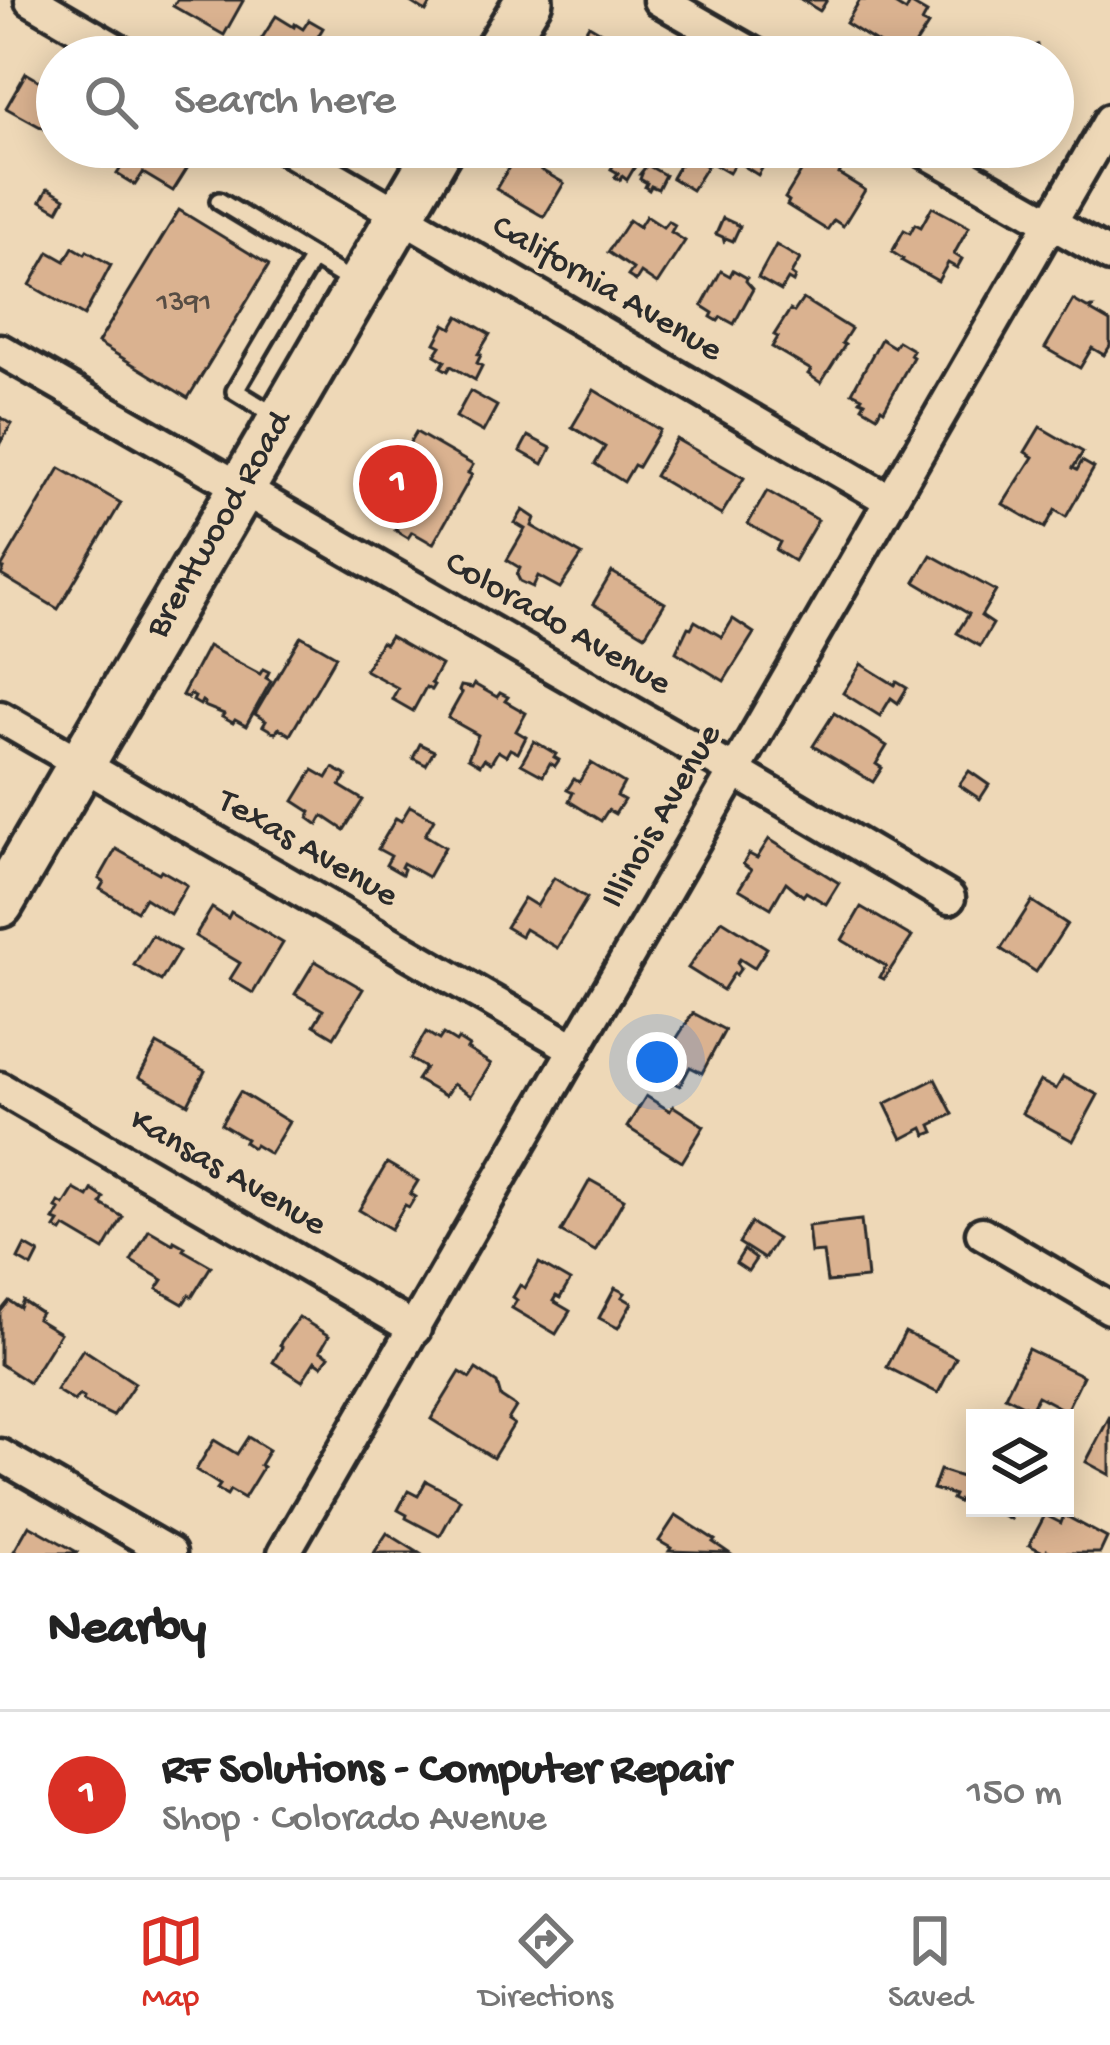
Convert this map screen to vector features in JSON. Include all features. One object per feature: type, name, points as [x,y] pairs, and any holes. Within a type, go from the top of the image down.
[{"type":"street","points":[[31,0],[93,36]]},
{"type":"street","points":[[507,36],[529,0]]},
{"type":"street","points":[[659,0],[722,36]]},
{"type":"street","name":"Illinois Avenue","points":[[284,1553],[1110,120]]},
{"type":"street","name":"California Avenue","points":[[319,168],[891,501]]},
{"type":"street","name":"Brentwood Road","points":[[0,904],[427,168]]},
{"type":"street","points":[[954,168],[1110,256]]},
{"type":"street","name":"Colorado Avenue","points":[[0,350],[949,898]]},
{"type":"street","name":"Texas Avenue","points":[[0,717],[575,1049]]},
{"type":"street","name":"Kansas Avenue","points":[[0,1088],[415,1329]]},
{"type":"street","points":[[982,1233],[1110,1308]]},
{"type":"street","points":[[0,1455],[170,1553]]},
{"type":"lane","points":[[219,201],[358,285]]},
{"type":"lane","points":[[281,420],[235,391],[313,259]]},
{"type":"building","points":[[177,0],[243,1],[224,35],[173,6]]},
{"type":"building","points":[[407,0],[433,0],[426,12]]},
{"type":"building","points":[[802,0],[827,0],[820,11]]},
{"type":"building","points":[[860,0],[888,0],[906,11],[910,3],[927,13],[922,22],[928,25],[921,36],[867,36],[846,23]]},
{"type":"building","points":[[276,16],[294,27],[303,29],[309,20],[323,28],[318,36],[263,36]]},
{"type":"building","points":[[589,25],[608,36],[582,36]]},
{"type":"building","points":[[26,73],[36,79],[36,124],[6,108]]},
{"type":"building","points":[[121,168],[187,168],[173,191],[143,173],[135,185],[117,174]]},
{"type":"building","points":[[508,168],[542,168],[564,183],[544,217],[496,189]]},
{"type":"building","points":[[634,168],[627,180],[615,177],[618,173],[611,169]]},
{"type":"building","points":[[652,168],[665,175],[658,189],[651,186],[649,190],[640,174]]},
{"type":"building","points":[[678,168],[706,168],[692,190],[672,178]]},
{"type":"building","points":[[803,168],[842,168],[839,174],[865,190],[843,226],[834,220],[827,230],[787,205],[785,198]]},
{"type":"building","points":[[48,188],[65,198],[58,211],[41,201]]},
{"type":"building","points":[[932,207],[969,227],[954,254],[962,259],[957,268],[948,263],[938,281],[892,252],[904,230],[910,233],[915,224],[921,227]]},
{"type":"building","points":[[179,210],[269,265],[188,398],[98,343]]},
{"type":"building","points":[[646,216],[663,227],[668,221],[675,225],[671,232],[685,241],[657,284],[641,273],[636,281],[628,276],[633,269],[608,252],[629,220],[639,227]]},
{"type":"building","points":[[723,218],[740,226],[733,241],[716,234]]},
{"type":"building","points":[[776,245],[800,259],[791,274],[793,282],[788,279],[781,291],[758,278]]},
{"type":"building","points":[[73,247],[111,265],[84,316],[30,285],[49,252],[65,261]]},
{"type":"building","points":[[733,270],[747,278],[753,289],[734,324],[721,317],[718,321],[702,306],[721,271],[730,276]]},
{"type":"building","points":[[803,299],[851,329],[821,383],[808,374],[811,370],[772,347],[790,310],[794,312]]},
{"type":"building","points":[[1073,300],[1110,322],[1110,346],[1104,355],[1092,348],[1080,368],[1045,348]]},
{"type":"building","points":[[459,316],[490,334],[478,354],[477,363],[482,366],[475,380],[451,366],[448,371],[441,367],[445,361],[435,355],[441,346],[435,343],[445,324],[452,328]]},
{"type":"building","points":[[881,339],[894,347],[898,341],[913,350],[913,357],[877,416],[862,407],[862,397],[852,392]]},
{"type":"building","points":[[594,390],[660,430],[624,482],[595,464],[605,447],[572,427]]},
{"type":"building","points":[[470,391],[497,406],[483,432],[456,417]]},
{"type":"building","points":[[0,417],[12,424],[0,443]]},
{"type":"building","points":[[1040,427],[1083,452],[1073,468],[1077,470],[1082,461],[1094,468],[1066,517],[1055,510],[1045,528],[1003,504],[1033,457],[1025,452]]},
{"type":"building","points":[[416,432],[473,465],[468,473],[472,475],[433,544],[412,532],[408,538],[395,530],[399,523],[372,508]]},
{"type":"building","points":[[528,436],[551,448],[543,464],[520,451]]},
{"type":"building","points":[[676,439],[744,478],[721,515],[655,476]]},
{"type":"building","points":[[60,468],[121,503],[58,609],[1,575],[1,568]]},
{"type":"building","points":[[767,491],[818,520],[794,561],[776,550],[780,542],[748,524]]},
{"type":"building","points":[[523,510],[535,518],[532,526],[582,555],[560,588],[538,576],[533,587],[520,581],[520,568],[507,560],[525,529],[515,523]]},
{"type":"building","points":[[931,555],[996,591],[981,616],[993,624],[980,646],[957,633],[969,614],[915,582]]},
{"type":"building","points":[[612,572],[665,603],[645,635],[593,604]]},
{"type":"building","points":[[733,619],[754,633],[724,681],[676,652],[695,621],[722,637]]},
{"type":"building","points":[[301,636],[336,656],[290,735],[279,728],[275,733],[255,714]]},
{"type":"building","points":[[390,636],[441,665],[431,690],[426,687],[413,711],[392,699],[398,688],[365,670],[381,642],[385,644]]},
{"type":"building","points":[[208,646],[260,674],[263,669],[269,672],[266,678],[271,681],[246,726],[222,717],[202,701],[200,705],[193,701],[190,694],[188,698],[182,695]]},
{"type":"building","points":[[861,664],[907,688],[898,703],[891,698],[880,716],[843,693]]},
{"type":"building","points":[[474,684],[497,697],[500,693],[508,697],[505,701],[526,713],[516,731],[526,737],[518,753],[510,749],[506,756],[498,751],[491,763],[484,759],[480,765],[468,758],[478,735],[448,718],[461,686],[472,688]]},
{"type":"building","points":[[834,713],[887,746],[876,764],[882,768],[873,782],[813,746]]},
{"type":"building","points":[[534,741],[559,760],[555,766],[550,763],[543,776],[521,764]]},
{"type":"building","points":[[420,744],[434,751],[426,765],[413,758]]},
{"type":"building","points":[[591,763],[624,783],[617,796],[624,800],[615,814],[608,810],[601,821],[569,801],[573,793],[567,790],[574,779],[579,782]]},
{"type":"building","points":[[333,768],[347,776],[340,786],[363,800],[344,830],[323,816],[318,825],[308,818],[311,812],[294,801],[313,770],[327,778]]},
{"type":"building","points":[[969,771],[989,785],[980,799],[959,785]]},
{"type":"building","points":[[410,806],[434,819],[425,835],[445,847],[428,877],[403,863],[402,874],[386,865],[391,856],[378,849],[396,818],[401,821]]},
{"type":"building","points":[[769,839],[839,883],[826,904],[806,892],[803,896],[786,882],[771,908],[739,889],[751,870],[743,864],[749,854],[757,858]]},
{"type":"building","points":[[116,849],[187,885],[170,914],[145,898],[137,911],[100,889],[104,882],[99,879]]},
{"type":"building","points":[[554,878],[587,898],[557,948],[525,929],[521,936],[506,927],[524,898],[537,906]]},
{"type":"building","points":[[1032,901],[1067,924],[1036,972],[1001,949]]},
{"type":"building","points":[[861,907],[912,937],[884,979],[880,977],[886,966],[842,940]]},
{"type":"building","points":[[212,908],[228,918],[231,912],[283,943],[253,993],[230,979],[240,963],[195,936]]},
{"type":"building","points":[[722,920],[767,948],[754,968],[740,959],[741,968],[723,990],[688,968]]},
{"type":"building","points":[[152,935],[179,951],[161,981],[134,965]]},
{"type":"building","points":[[315,961],[363,989],[334,1037],[314,1025],[323,1010],[295,994]]},
{"type":"building","points":[[693,1013],[725,1030],[702,1073],[690,1067],[680,1086],[655,1072]]},
{"type":"building","points":[[426,1032],[439,1040],[443,1034],[458,1039],[491,1064],[471,1096],[453,1084],[445,1096],[417,1080],[425,1068],[410,1059]]},
{"type":"building","points":[[157,1044],[205,1071],[188,1104],[139,1077]]},
{"type":"building","points":[[1063,1077],[1098,1095],[1073,1141],[1022,1113],[1040,1081],[1056,1089]]},
{"type":"building","points":[[935,1079],[953,1114],[931,1125],[934,1132],[926,1135],[923,1128],[902,1139],[885,1104]]},
{"type":"building","points":[[240,1092],[289,1122],[270,1154],[253,1148],[221,1124]]},
{"type":"building","points":[[646,1096],[704,1126],[682,1162],[627,1127]]},
{"type":"building","points":[[387,1163],[418,1181],[410,1194],[415,1197],[391,1229],[359,1210]]},
{"type":"building","points":[[590,1180],[624,1199],[595,1251],[561,1232]]},
{"type":"building","points":[[74,1189],[88,1197],[92,1190],[104,1198],[101,1204],[123,1217],[104,1250],[65,1227],[62,1232],[55,1228],[60,1210],[56,1208],[59,1202],[64,1205]]},
{"type":"building","points":[[861,1220],[867,1278],[827,1282],[823,1252],[811,1253],[808,1226]]},
{"type":"building","points":[[751,1223],[777,1239],[764,1259],[739,1243]]},
{"type":"building","points":[[149,1230],[211,1266],[183,1304],[157,1289],[163,1280],[131,1261]]},
{"type":"building","points":[[25,1245],[39,1253],[32,1267],[18,1259]]},
{"type":"building","points":[[744,1250],[756,1259],[748,1271],[736,1263]]},
{"type":"building","points":[[539,1263],[570,1281],[553,1301],[570,1311],[556,1334],[512,1308],[520,1285],[525,1288]]},
{"type":"building","points":[[615,1288],[632,1303],[618,1328],[599,1318]]},
{"type":"building","points":[[9,1301],[20,1308],[23,1301],[41,1313],[37,1319],[60,1333],[29,1383],[0,1364],[0,1312]]},
{"type":"building","points":[[299,1317],[329,1336],[320,1351],[329,1356],[322,1366],[315,1361],[302,1381],[273,1362]]},
{"type":"building","points":[[905,1332],[956,1358],[938,1393],[887,1367]]},
{"type":"building","points":[[83,1349],[135,1383],[113,1416],[79,1395],[74,1401],[56,1390]]},
{"type":"building","points":[[1028,1349],[1083,1376],[1067,1409],[1038,1396],[1031,1409],[1005,1396]]},
{"type":"building","points":[[476,1369],[497,1383],[501,1397],[516,1407],[508,1420],[514,1424],[493,1458],[431,1419],[460,1372],[470,1378]]},
{"type":"building","points":[[1110,1416],[1110,1475],[1086,1462]]},
{"type":"building","points":[[248,1437],[269,1450],[263,1467],[244,1498],[230,1490],[227,1495],[196,1470],[214,1440],[237,1454]]},
{"type":"building","points":[[940,1470],[966,1478],[966,1502],[958,1502],[952,1499],[954,1495],[933,1489]]},
{"type":"building","points":[[426,1481],[460,1499],[440,1536],[398,1510],[408,1491],[418,1496]]},
{"type":"building","points":[[676,1515],[729,1553],[669,1551],[659,1541]]},
{"type":"building","points":[[1044,1517],[1061,1523],[1068,1517],[1107,1538],[1100,1553],[1039,1553],[1029,1545]]},
{"type":"building","points":[[29,1525],[77,1552],[13,1553]]},
{"type":"building","points":[[387,1533],[419,1553],[374,1553]]},
{"type":"place","name":"RF Solutions - Computer Repair","points":[[398,484]]}]
